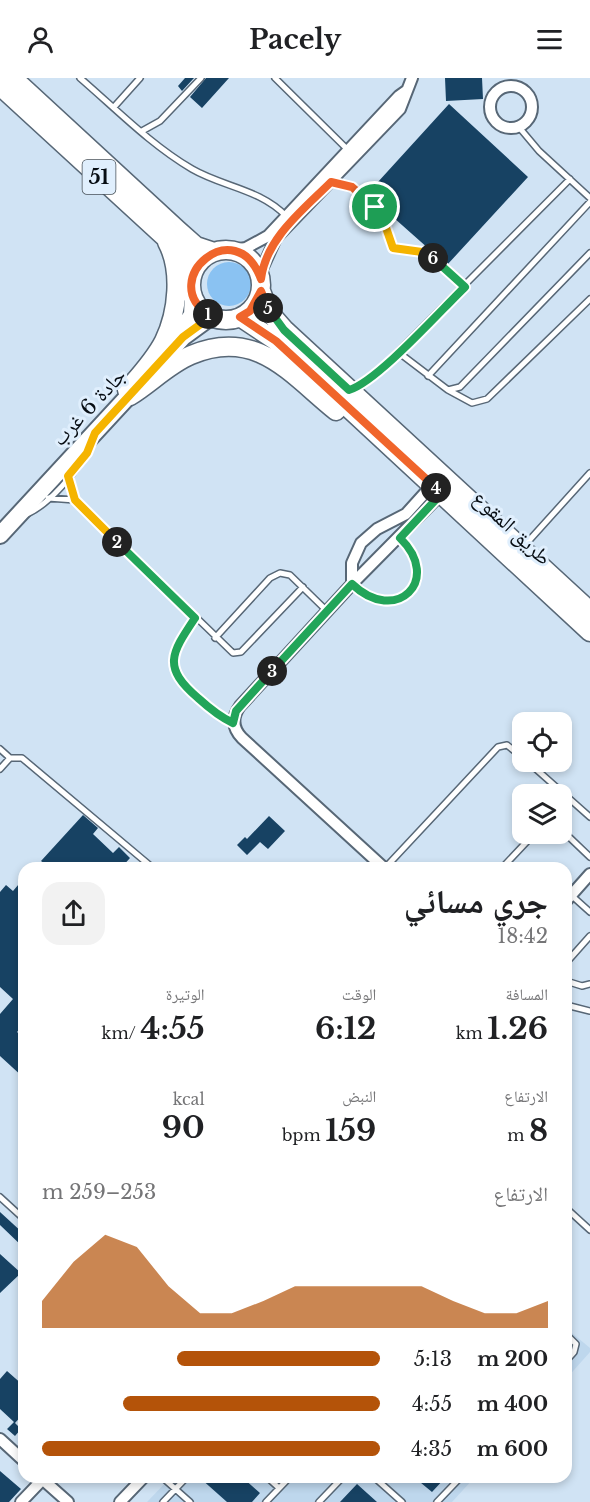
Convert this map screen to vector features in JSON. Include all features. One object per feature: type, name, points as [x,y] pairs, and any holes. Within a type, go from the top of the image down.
[{"type":"main road","name":"51","points":[[19,81],[196,246],[249,258],[261,285]]},
{"type":"main road","name":"51","points":[[0,86],[163,235],[189,260],[194,272]]},
{"type":"main road","points":[[129,393],[164,340],[171,318],[176,273],[173,254],[163,235]]},
{"type":"main road","points":[[223,251],[206,257],[194,272],[193,296],[204,312],[216,319],[240,317],[250,311],[261,285]]},
{"type":"main road","name":"طريق المقوع","points":[[261,285],[269,312],[284,330],[590,611]]},
{"type":"main road","name":"جادة 6 غرب","points":[[0,536],[95,433],[188,324],[192,315],[193,296]]},
{"type":"main road","name":"طريق المقوع","points":[[240,317],[276,341],[590,632]]},
{"type":"main road","name":"جادة 6 غرب","points":[[0,526],[190,330],[209,318],[216,319]]},
{"type":"main road","points":[[129,393],[191,355],[218,349],[253,349],[287,367],[356,427],[372,438],[387,442]]},
{"type":"street","points":[[261,285],[262,269],[276,238],[400,109],[412,78]]},
{"type":"street","points":[[515,82],[531,101],[528,119],[518,126],[500,125],[490,110],[496,92],[515,82]]},
{"type":"street","points":[[223,251],[246,248],[261,240],[287,216],[406,91]]},
{"type":"street","points":[[377,862],[242,738],[233,723],[240,706],[352,584],[400,538],[437,489]]},
{"type":"street","points":[[352,584],[352,563],[361,543],[377,529],[406,514],[437,489]]},
{"type":"street","points":[[572,894],[590,874]]},
{"type":"street","points":[[0,1439],[18,1456]]},
{"type":"street","points":[[21,1502],[38,1483]]},
{"type":"street","points":[[47,1483],[68,1502]]},
{"type":"street","points":[[120,1502],[137,1483]]},
{"type":"lane","points":[[80,78],[173,157],[195,170],[263,197],[287,216]]},
{"type":"lane","points":[[114,107],[140,78]]},
{"type":"lane","points":[[142,130],[160,121],[201,78]]},
{"type":"lane","points":[[275,78],[348,150]]},
{"type":"lane","points":[[428,376],[590,200],[539,152],[518,126]]},
{"type":"lane","points":[[349,390],[366,382],[398,352],[570,179]]},
{"type":"lane","points":[[331,182],[352,187],[378,211],[393,248],[425,253],[465,287]]},
{"type":"lane","points":[[448,390],[460,387],[590,253]]},
{"type":"lane","points":[[398,352],[428,376],[472,404],[487,399],[590,298]]},
{"type":"lane","points":[[17,517],[33,511],[48,498],[87,453],[95,433]]},
{"type":"lane","points":[[521,548],[590,473]]},
{"type":"lane","points":[[68,476],[75,500],[231,652],[240,653],[303,587]]},
{"type":"lane","points":[[48,498],[75,500]]},
{"type":"lane","points":[[352,584],[376,601],[387,602],[406,594],[413,586],[418,566],[415,555],[400,538]]},
{"type":"lane","points":[[216,638],[274,575],[290,575],[327,611]]},
{"type":"lane","points":[[195,618],[175,650],[173,658],[176,675],[211,709],[233,723]]},
{"type":"lane","points":[[390,862],[498,747],[507,745],[512,749]]},
{"type":"lane","points":[[0,749],[10,758],[22,758],[146,862]]},
{"type":"lane","points":[[0,769],[10,758]]},
{"type":"lane","points":[[539,772],[553,784]]},
{"type":"lane","points":[[572,801],[590,817]]},
{"type":"lane","points":[[572,840],[590,857]]},
{"type":"lane","points":[[508,862],[525,844]]},
{"type":"lane","points":[[572,901],[590,912]]},
{"type":"lane","points":[[572,956],[590,936]]},
{"type":"lane","points":[[572,983],[582,986],[590,984]]},
{"type":"lane","points":[[572,1006],[590,1011]]},
{"type":"lane","points":[[0,1197],[18,1214]]},
{"type":"lane","points":[[572,1214],[590,1230]]},
{"type":"lane","points":[[572,1340],[576,1344],[572,1354]]},
{"type":"lane","points":[[169,1483],[190,1502]]},
{"type":"lane","points":[[164,1502],[181,1483]]},
{"type":"lane","points":[[274,1483],[279,1488]]},
{"type":"lane","points":[[266,1502],[284,1483]]},
{"type":"lane","points":[[319,1502],[337,1483]]},
{"type":"lane","points":[[381,1483],[402,1502]]},
{"type":"lane","points":[[437,1502],[455,1483]]},
{"type":"shaded area","points":[[229,262],[245,268],[251,284],[245,300],[229,306],[213,300],[207,284],[213,268]]},
{"type":"shaded area","points":[[572,1333],[590,1348],[590,1352],[572,1372]]},
{"type":"shaded area","points":[[165,1483],[469,1483],[452,1502],[147,1502]]},
{"type":"building","points":[[185,78],[194,78],[182,91],[178,86]]},
{"type":"building","points":[[206,78],[229,78],[202,108],[190,97]]},
{"type":"building","points":[[445,78],[482,78],[483,99],[446,101]]},
{"type":"building","points":[[449,104],[528,177],[447,265],[367,194]]},
{"type":"building","points":[[83,815],[98,828],[93,834],[113,853],[119,847],[130,858],[126,862],[41,861]]},
{"type":"building","points":[[269,816],[285,831],[268,849],[260,842],[247,855],[237,845],[245,837],[247,839]]},
{"type":"building","points":[[6,885],[13,891],[18,885],[18,1072],[0,1056],[0,1014],[13,999],[0,987],[0,892]]},
{"type":"building","points":[[0,1212],[18,1228],[18,1242],[0,1225]]},
{"type":"building","points":[[0,1254],[18,1270],[18,1276],[0,1293]]},
{"type":"building","points":[[7,1371],[18,1381],[18,1420],[15,1423],[18,1426],[18,1432],[15,1436],[7,1429],[14,1422],[0,1409],[0,1379]]},
{"type":"building","points":[[0,1471],[21,1489],[9,1502],[0,1502]]},
{"type":"building","points":[[206,1483],[249,1483],[260,1493],[252,1502],[227,1502]]},
{"type":"building","points":[[421,1483],[440,1483],[432,1492]]},
{"type":"building","points":[[357,1484],[377,1502],[340,1502]]},
{"type":"route","points":[[331,182],[352,187],[375,207],[383,219],[389,242],[393,248],[400,251],[425,253],[465,287],[376,374],[361,386],[349,390],[284,330],[269,312],[261,291],[250,311],[240,317],[276,341],[442,493],[400,538],[415,555],[418,566],[413,586],[406,594],[397,600],[376,601],[367,597],[352,584],[240,706],[233,723],[221,717],[180,682],[173,667],[175,650],[195,618],[75,500],[68,476],[87,453],[95,433],[190,330],[209,318],[216,319],[204,312],[193,296],[192,280],[199,263],[214,252],[232,250],[249,258],[257,268],[261,279],[262,269],[276,238],[331,182]]}]
